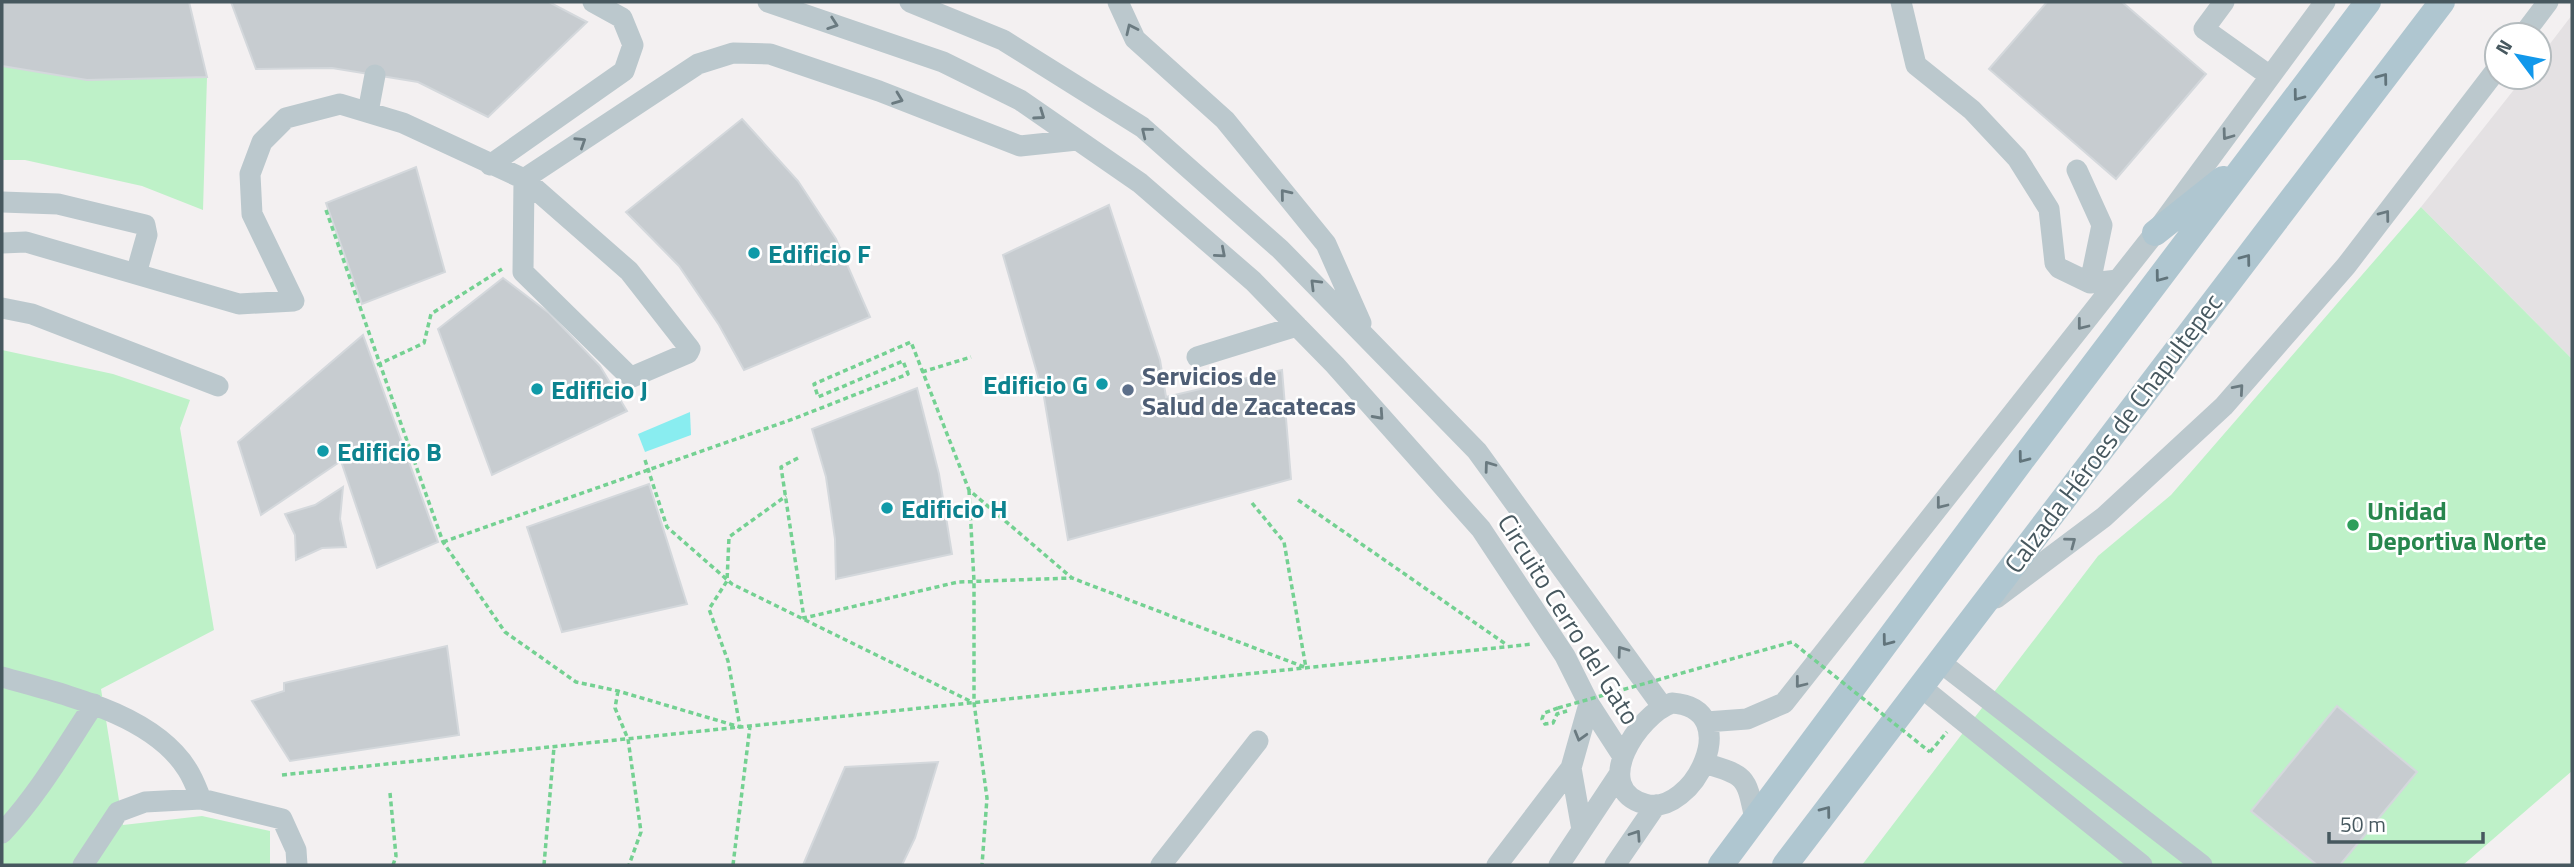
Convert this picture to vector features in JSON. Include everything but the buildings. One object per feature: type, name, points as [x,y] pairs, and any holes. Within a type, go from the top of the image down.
[{"type":"main road","points":[[1721,865],[2012,472],[2368,2]]},
{"type":"main road","name":"Calzada Héroes de Chapultepec","points":[[1785,865],[2442,2]]},
{"type":"main road","points":[[2155,233],[2252,156]]},
{"type":"street","points":[[490,165],[624,71],[633,44],[622,18],[593,2]]},
{"type":"street","name":"Circuito Cerro del Gato","points":[[768,2],[943,62],[1020,100],[1140,183],[1253,281],[1335,365],[1481,529],[1556,642],[1620,765]]},
{"type":"street","name":"Circuito Cerro del Gato","points":[[910,2],[1003,40],[1142,127],[1280,249],[1477,451],[1662,706]]},
{"type":"street","points":[[1118,2],[1135,39],[1226,120],[1326,244],[1367,337]]},
{"type":"street","points":[[1901,2],[1916,65],[1972,110],[2017,158],[2049,209],[2055,263],[2059,268],[2090,283],[2118,280]]},
{"type":"street","points":[[2224,2],[2204,29],[2270,76]]},
{"type":"street","points":[[1706,722],[1747,719],[1784,703],[2155,233],[2325,2]]},
{"type":"street","points":[[2534,21],[2548,2]]},
{"type":"street","points":[[524,179],[698,64],[733,53],[770,54],[1020,146],[1077,140]]},
{"type":"street","points":[[368,112],[375,75]]},
{"type":"street","points":[[1977,612],[2104,517],[2224,406],[2346,266],[2483,87]]},
{"type":"street","points":[[2,243],[26,242],[239,304],[294,301],[252,214],[250,174],[262,142],[286,118],[340,104],[403,123],[524,179],[629,271],[690,349],[688,353],[632,377],[523,272],[524,179]]},
{"type":"street","points":[[2077,170],[2102,225],[2090,283]]},
{"type":"street","points":[[2,202],[58,204],[145,225],[147,235],[136,274]]},
{"type":"street","points":[[2,308],[32,314],[218,386]]},
{"type":"street","points":[[1197,357],[1297,326]]},
{"type":"street","points":[[1940,662],[2202,865]]},
{"type":"street","points":[[2,677],[93,704],[131,721],[157,738],[186,768],[201,799]]},
{"type":"street","points":[[1921,687],[2142,865]]},
{"type":"street","points":[[1559,865],[1643,724],[1662,706],[1672,703],[1693,708],[1706,722],[1712,737],[1704,763],[1678,797],[1667,805],[1644,804],[1625,792],[1620,765]]},
{"type":"street","points":[[2,833],[55,764],[93,704]]},
{"type":"street","points":[[1497,865],[1570,768],[1589,704]]},
{"type":"street","points":[[1161,865],[1258,741]]},
{"type":"street","points":[[1704,763],[1732,772],[1748,784],[1755,819]]},
{"type":"street","points":[[1570,768],[1582,830]]},
{"type":"street","points":[[83,865],[118,812],[145,802],[201,799],[282,819],[296,850],[298,865]]},
{"type":"street","points":[[1615,865],[1656,805]]},
{"type":"path","points":[[326,210],[443,541],[505,632],[576,682],[618,691],[740,727]]},
{"type":"path","points":[[377,365],[424,343],[431,314],[502,269],[523,272]]},
{"type":"path","points":[[443,541],[793,419],[908,374],[904,361],[818,397],[814,384],[911,342],[970,490],[974,581],[974,703],[988,798],[982,865]]},
{"type":"path","points":[[922,372],[971,357]]},
{"type":"path","points":[[798,458],[782,467],[804,618]]},
{"type":"path","points":[[645,460],[667,527],[727,580],[974,703]]},
{"type":"path","points":[[970,490],[1072,578],[1306,668]]},
{"type":"path","points":[[740,727],[729,661],[709,609],[727,580],[729,537],[786,496]]},
{"type":"path","points":[[1298,500],[1509,647]]},
{"type":"path","points":[[1252,503],[1284,542],[1306,668]]},
{"type":"path","points":[[804,618],[958,582],[1072,578]]},
{"type":"path","points":[[282,775],[1556,642]]},
{"type":"path","points":[[1557,714],[1553,723],[1547,725],[1543,722],[1544,713],[1558,708],[1792,642],[1930,752],[1954,723]]},
{"type":"path","points":[[618,691],[615,708],[628,739],[641,832],[629,865]]},
{"type":"path","points":[[733,865],[750,726]]},
{"type":"path","points":[[544,865],[554,747]]},
{"type":"path","points":[[390,793],[396,856],[393,865]]},
{"type":"shaded area","points":[[2572,15],[2572,359],[2421,207],[2513,91],[2553,91],[2553,40]]},
{"type":"green space","points":[[2,66],[87,80],[207,77],[203,210],[142,186],[25,160],[2,160]]},
{"type":"green space","name":"Unidad Deportiva Norte","points":[[2421,207],[2572,359],[2572,771],[2463,865],[1862,865],[2098,556],[2171,495]]},
{"type":"green space","points":[[2,350],[113,374],[190,400],[180,428],[214,630],[101,689],[123,825],[202,816],[270,831],[270,865],[2,865]]},
{"type":"water","points":[[690,412],[691,435],[645,452],[638,434]]},
{"type":"place","name":"Edificio F","points":[[754,253]]},
{"type":"place","name":"Edificio G","points":[[1102,384]]},
{"type":"place","name":"Edificio J","points":[[537,389]]},
{"type":"place","name":"Servicios de Salud de Zacatecas","points":[[1128,390]]},
{"type":"place","name":"Edificio B","points":[[323,451]]},
{"type":"place","name":"Edificio H","points":[[887,508]]},
{"type":"place","name":"Unidad Deportiva Norte","points":[[2353,525]]}]
